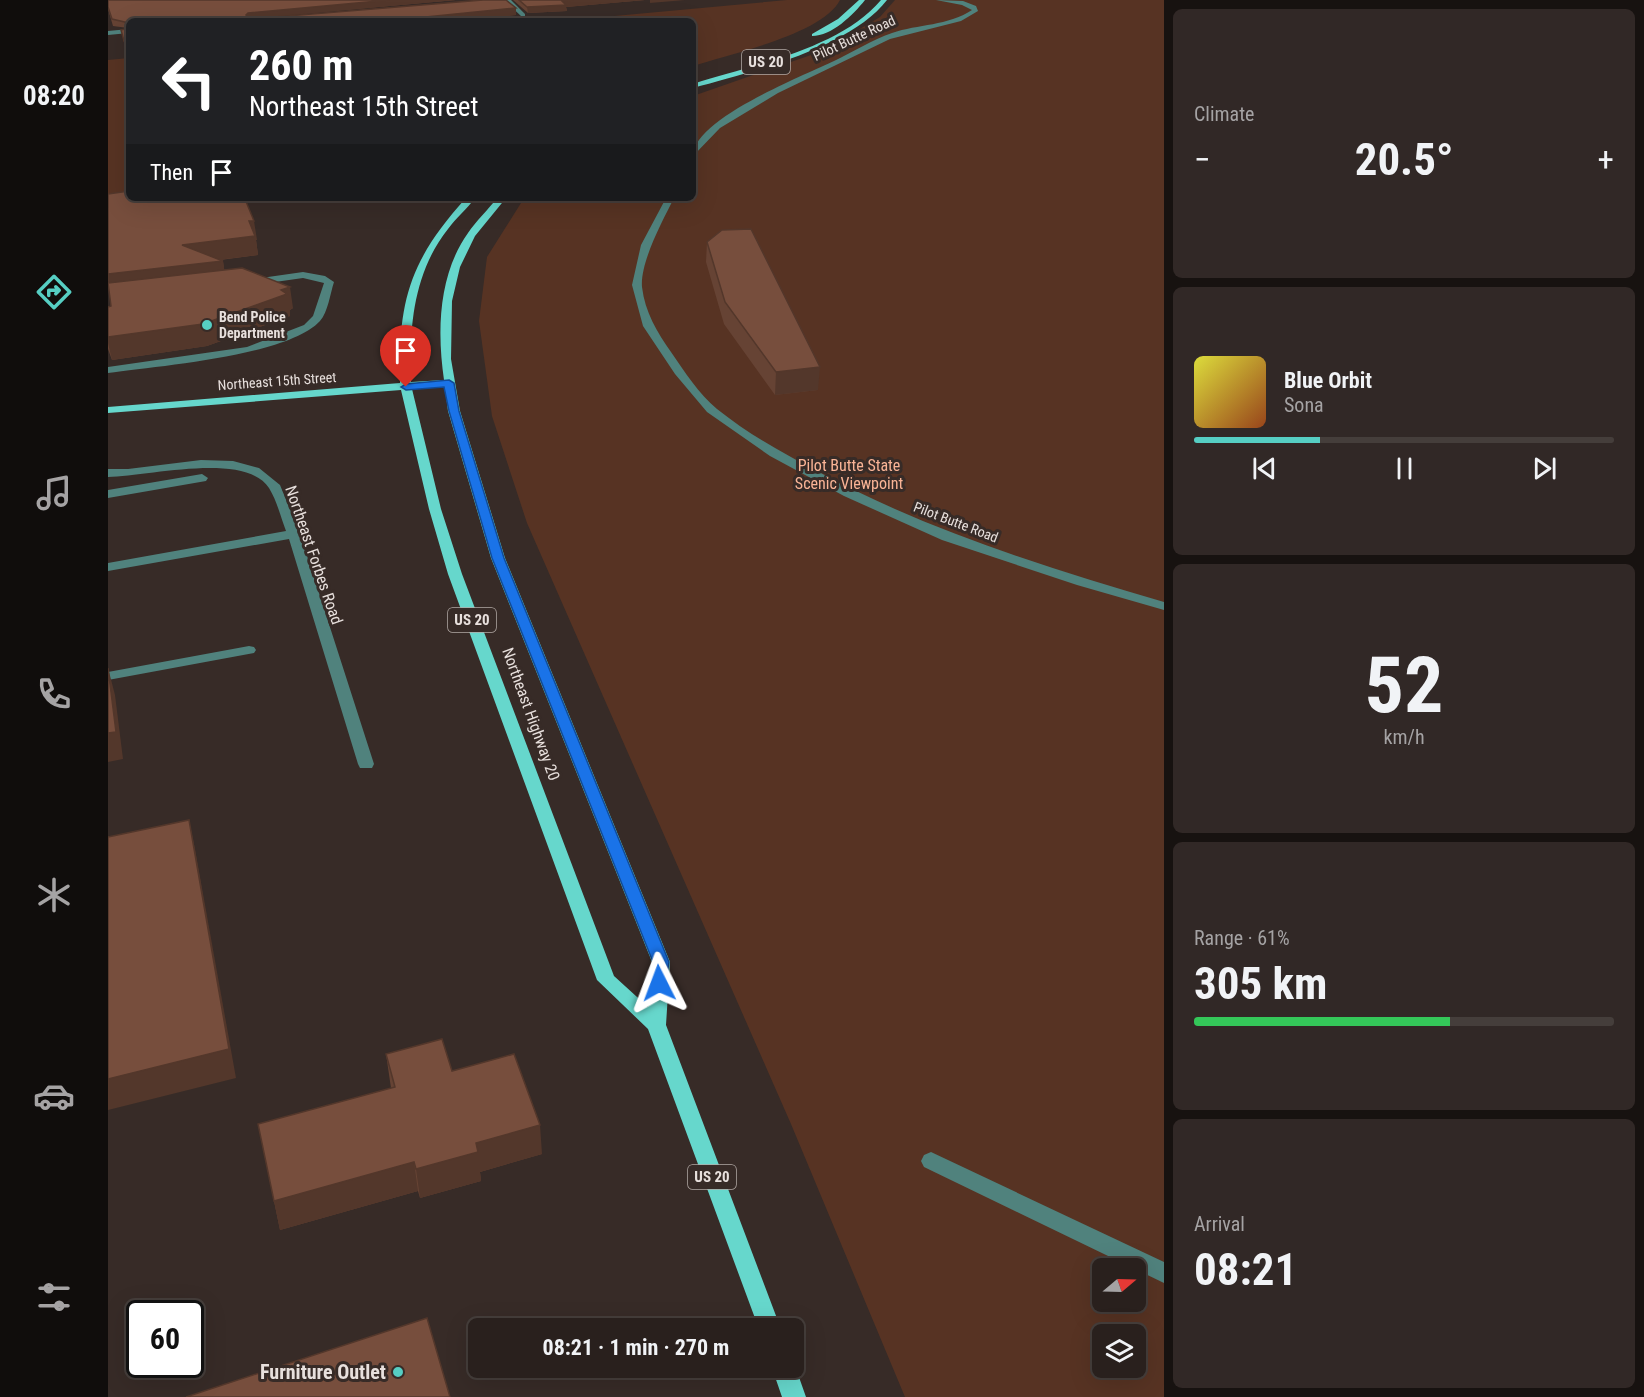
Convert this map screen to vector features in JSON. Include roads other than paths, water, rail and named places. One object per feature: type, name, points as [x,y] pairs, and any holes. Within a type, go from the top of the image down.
[{"type":"main road","name":"US 20","points":[[810,37],[841,21],[862,0]]},
{"type":"main road","name":"US 20","points":[[696,85],[822,42],[866,20],[875,13],[884,0]]},
{"type":"main road","name":"Northeast Highway 20","points":[[468,201],[443,229],[423,263],[409,301],[405,362],[406,387],[435,509],[455,574],[606,980],[656,1025]]},
{"type":"main road","name":"Northeast Highway 20","points":[[499,201],[471,235],[455,267],[447,301],[446,359],[454,411],[498,558],[661,962],[656,1025],[766,1318]]},
{"type":"main road","name":"Northeast 15th Street","points":[[108,410],[260,396],[449,383]]},
{"type":"main road","points":[[787,1378],[794,1397]]},
{"type":"street","points":[[507,0],[523,15]]},
{"type":"street","name":"Pilot Butte Road","points":[[696,149],[719,126],[765,97],[897,33],[963,18],[975,11],[974,7],[963,3],[939,0]]},
{"type":"street","points":[[108,33],[126,31]]},
{"type":"street","name":"Pilot Butte Road","points":[[668,201],[646,245],[637,285],[648,326],[678,372],[711,410],[774,453],[848,493],[947,537],[1082,582],[1164,606]]},
{"type":"street","points":[[108,370],[241,352],[308,327],[318,317],[330,282],[324,278],[310,276],[238,284]]},
{"type":"street","name":"Northeast Forbes Road","points":[[108,474],[201,464],[233,465],[255,471],[274,485],[294,534],[366,764]]},
{"type":"street","points":[[108,494],[202,478]]},
{"type":"street","points":[[108,567],[294,534]]},
{"type":"street","points":[[108,676],[249,650]]},
{"type":"street","points":[[931,1161],[1164,1273]]},
{"type":"place","name":"Bend Police Department","points":[[207,325]]},
{"type":"place","name":"Furniture Outlet","points":[[398,1372]]},
{"type":"park label","name":"Pilot Butte State Scenic Viewpoint","points":[[849,474]]}]
